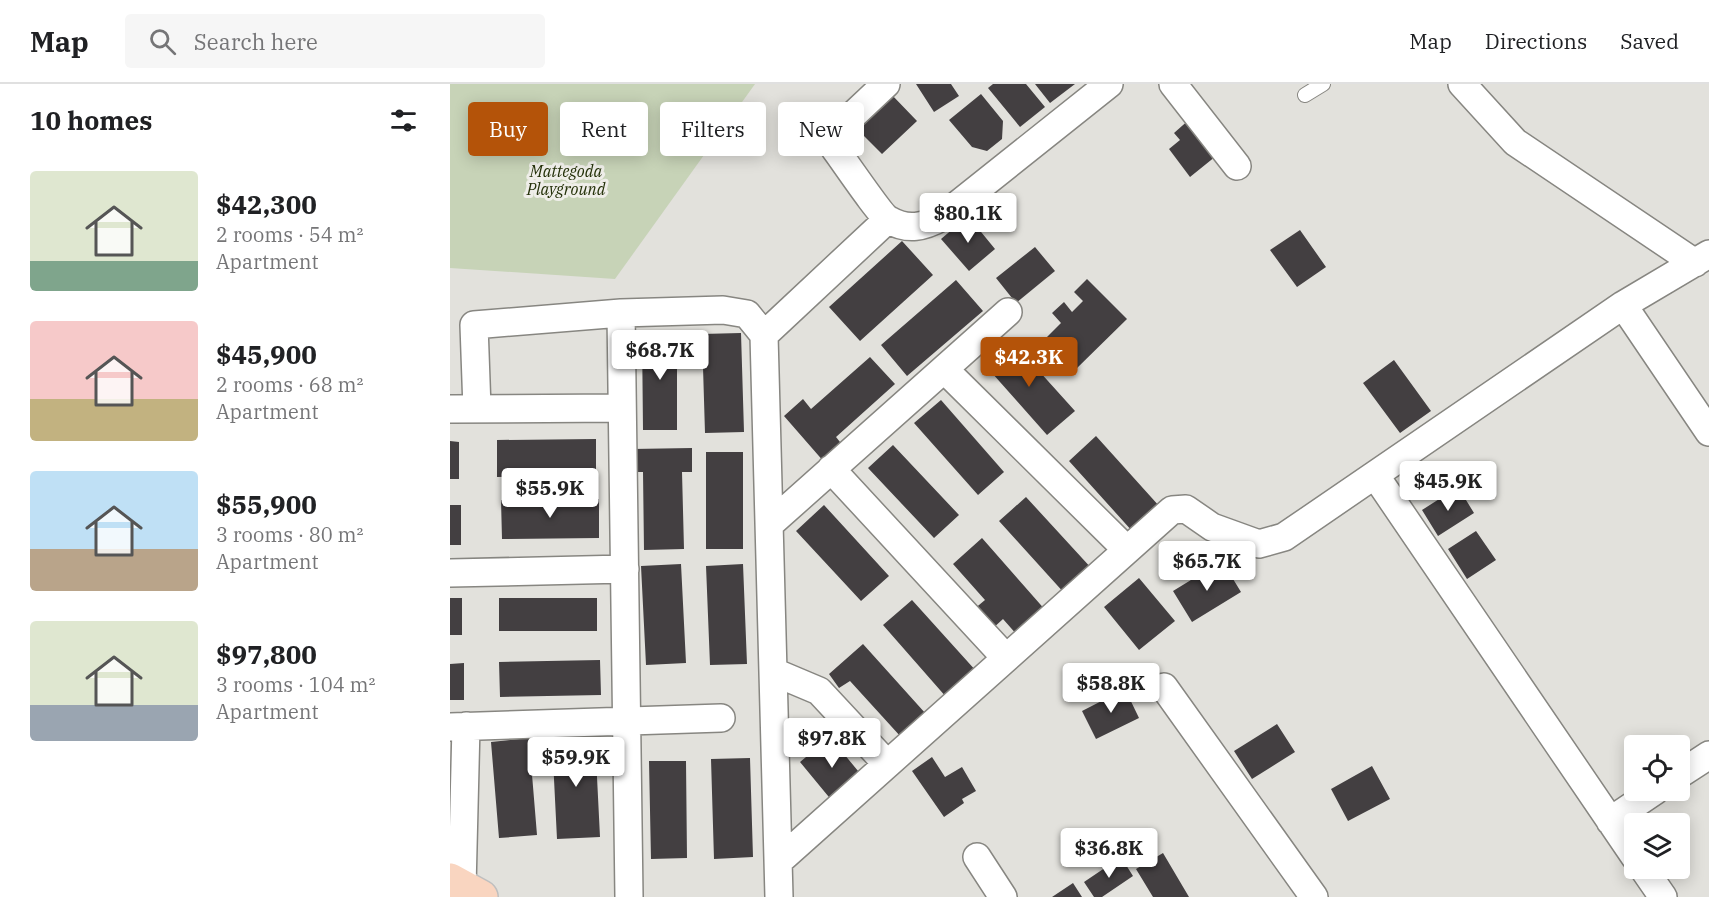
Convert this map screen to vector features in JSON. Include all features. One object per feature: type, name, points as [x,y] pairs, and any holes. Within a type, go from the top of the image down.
[{"type":"street","points":[[886,84],[835,132],[832,141],[835,149],[887,220],[912,227],[926,226],[942,217],[1109,84]]},
{"type":"street","points":[[1173,84],[1237,166]]},
{"type":"street","points":[[779,861],[1172,510],[1186,509],[1212,527],[1259,544],[1284,537],[1623,305],[1702,259],[1515,142],[1462,84]]},
{"type":"street","points":[[764,335],[887,220]]},
{"type":"street","points":[[1623,305],[1709,432]]},
{"type":"street","points":[[477,409],[474,325],[621,313],[731,311],[747,314],[764,335],[779,897]]},
{"type":"street","points":[[770,524],[1008,312]]},
{"type":"street","points":[[621,313],[629,897]]},
{"type":"street","points":[[944,369],[1127,550]]},
{"type":"street","points":[[450,409],[622,408]]},
{"type":"street","points":[[831,469],[1006,658]]},
{"type":"street","points":[[1375,475],[1624,841]]},
{"type":"street","points":[[450,573],[625,569]]},
{"type":"street","points":[[774,672],[819,691],[887,764]]},
{"type":"street","points":[[1164,687],[1314,897]]},
{"type":"street","points":[[463,890],[458,727],[721,718]]},
{"type":"street","points":[[1690,767],[1709,754]]},
{"type":"street","points":[[1610,821],[1640,801]]},
{"type":"street","points":[[977,857],[1003,897]]},
{"type":"street","points":[[1651,879],[1663,897]]},
{"type":"lane","points":[[1305,95],[1323,84]]},
{"type":"green space","name":"Mattegoda Playground","points":[[450,84],[755,84],[742,102],[660,102],[660,156],[703,156],[615,279],[450,268]]},
{"type":"building","points":[[916,84],[951,84],[959,96],[934,112]]},
{"type":"building","points":[[993,84],[1026,84],[1045,107],[1020,127],[988,88]]},
{"type":"building","points":[[1035,84],[1075,84],[1050,103]]},
{"type":"building","points":[[891,94],[917,121],[882,154],[864,136],[864,120]]},
{"type":"building","points":[[981,94],[1003,121],[1002,139],[987,151],[972,147],[949,120]]},
{"type":"building","points":[[1191,118],[1221,152],[1190,177],[1169,149],[1180,140],[1174,133]]},
{"type":"building","points":[[968,216],[995,249],[969,271],[941,239]]},
{"type":"building","points":[[1300,230],[1326,267],[1297,287],[1270,250]]},
{"type":"building","points":[[902,241],[933,275],[860,341],[829,307]]},
{"type":"building","points":[[1035,247],[1055,271],[1016,303],[996,278]]},
{"type":"building","points":[[1087,279],[1127,319],[1075,370],[1045,339],[1061,323],[1052,313],[1064,302],[1072,312],[1083,301],[1074,292]]},
{"type":"building","points":[[956,280],[983,311],[907,376],[881,345]]},
{"type":"building","points":[[677,332],[677,430],[643,430],[642,333]]},
{"type":"building","points":[[741,333],[744,432],[705,433],[702,334]]},
{"type":"building","points":[[1011,340],[1075,411],[1047,435],[984,364]]},
{"type":"building","points":[[870,357],[895,384],[836,437],[844,447],[825,463],[784,416],[803,399],[811,409]]},
{"type":"building","points":[[1394,360],[1431,411],[1400,433],[1363,383]]},
{"type":"building","points":[[941,400],[1004,472],[978,495],[914,423]]},
{"type":"building","points":[[1096,436],[1160,507],[1133,532],[1069,461]]},
{"type":"building","points":[[596,439],[596,475],[497,477],[497,440]]},
{"type":"building","points":[[450,441],[459,442],[459,479],[450,479]]},
{"type":"building","points":[[893,445],[959,515],[934,538],[868,468]]},
{"type":"building","points":[[692,448],[692,472],[682,472],[684,549],[644,550],[643,472],[633,472],[632,449]]},
{"type":"building","points":[[706,452],[743,452],[743,549],[706,549]]},
{"type":"building","points":[[1458,487],[1474,513],[1438,536],[1422,510]]},
{"type":"building","points":[[1026,497],[1093,570],[1066,595],[999,521]]},
{"type":"building","points":[[599,499],[599,538],[502,539],[501,500]]},
{"type":"building","points":[[450,505],[461,505],[461,545],[450,545]]},
{"type":"building","points":[[824,505],[889,576],[861,601],[796,531]]},
{"type":"building","points":[[1476,531],[1496,560],[1467,579],[1448,549]]},
{"type":"building","points":[[982,538],[1047,612],[1019,637],[1003,619],[991,630],[973,610],[985,600],[953,564]]},
{"type":"building","points":[[1222,561],[1241,592],[1192,622],[1173,591]]},
{"type":"building","points":[[681,564],[686,663],[646,665],[641,566]]},
{"type":"building","points":[[743,564],[747,664],[710,665],[706,566]]},
{"type":"building","points":[[1139,578],[1175,621],[1139,650],[1104,607]]},
{"type":"building","points":[[450,598],[462,598],[462,635],[450,635]]},
{"type":"building","points":[[499,598],[597,598],[597,631],[499,631]]},
{"type":"building","points":[[912,600],[977,672],[947,698],[883,625]]},
{"type":"building","points":[[863,644],[926,714],[901,737],[850,681],[839,688],[829,674]]},
{"type":"building","points":[[600,660],[601,695],[500,697],[499,662]]},
{"type":"building","points":[[464,663],[464,700],[450,700],[450,664]]},
{"type":"building","points":[[1125,689],[1139,718],[1096,739],[1082,711]]},
{"type":"building","points":[[1277,724],[1295,752],[1252,779],[1234,751]]},
{"type":"building","points":[[595,737],[600,837],[557,839],[552,739]]},
{"type":"building","points":[[830,737],[863,777],[833,802],[800,762]]},
{"type":"building","points":[[529,738],[537,835],[499,838],[491,742]]},
{"type":"building","points":[[932,757],[945,777],[962,767],[976,791],[962,799],[964,803],[944,817],[912,771]]},
{"type":"building","points":[[750,758],[753,857],[714,859],[711,759]]},
{"type":"building","points":[[649,761],[686,761],[687,858],[651,859]]},
{"type":"building","points":[[1372,766],[1390,799],[1348,821],[1331,789]]},
{"type":"building","points":[[1163,853],[1189,897],[1153,897],[1136,869]]},
{"type":"building","points":[[1121,857],[1133,876],[1102,897],[1094,897],[1084,882]]},
{"type":"building","points":[[1073,883],[1082,897],[1052,897]]}]
